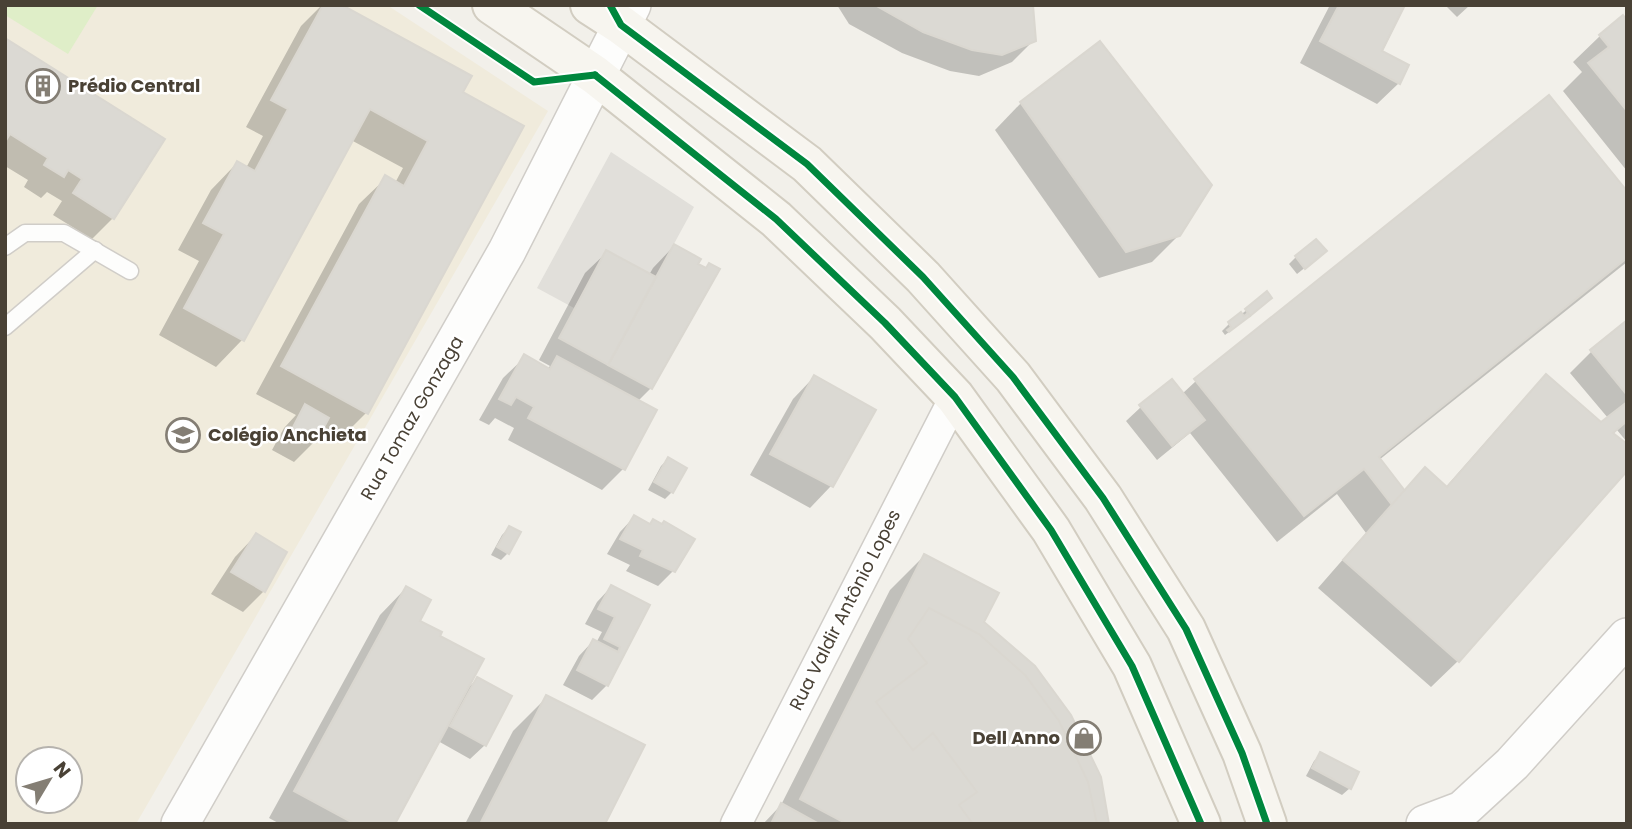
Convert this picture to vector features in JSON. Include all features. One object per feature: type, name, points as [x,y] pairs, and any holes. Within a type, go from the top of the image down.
[{"type":"main road","points":[[492,5],[595,75],[776,219],[885,323],[955,397],[1051,530],[1132,666],[1201,824]]},
{"type":"main road","points":[[614,12],[807,164],[923,277],[1013,377],[1103,498],[1186,629],[1242,753],[1268,824]]},
{"type":"street","name":"Rua Tomaz Gonzaga","points":[[180,824],[507,251],[595,75],[614,12]]},
{"type":"street","name":"Rua Valdir Antônio Lopes","points":[[736,824],[955,397]]},
{"type":"street","points":[[1425,824],[1462,810],[1512,764],[1627,636]]},
{"type":"lane","points":[[5,247],[25,233],[64,233],[130,271]]},
{"type":"lane","points":[[5,327],[95,250]]},
{"type":"shaded area","name":"Colégio Anchieta","points":[[5,5],[387,5],[548,111],[136,824],[5,824]]},
{"type":"shaded area","points":[[611,152],[694,207],[656,277],[607,250],[574,308],[537,288]]},
{"type":"green space","points":[[5,5],[98,5],[68,54],[5,15]]},
{"type":"building","points":[[323,5],[342,5],[472,76],[463,92],[524,126],[368,414],[281,366],[385,175],[404,186],[428,141],[370,109],[244,341],[184,308],[224,234],[203,223],[237,161],[255,171],[288,109],[271,100]]},
{"type":"building","points":[[875,5],[1033,5],[1036,41],[1002,55],[972,50],[923,32]]},
{"type":"building","points":[[1339,5],[1405,5],[1382,51],[1409,65],[1400,84],[1320,41]]},
{"type":"building","points":[[1623,15],[1627,20],[1627,111],[1588,63],[1609,47],[1599,35]]},
{"type":"building","name":"Prédio Central","points":[[5,38],[165,139],[114,219],[73,193],[82,179],[68,170],[64,177],[44,165],[48,158],[10,134],[5,142]]},
{"type":"building","points":[[1100,41],[1212,185],[1180,236],[1126,252],[1020,102]]},
{"type":"building","points":[[1549,95],[1627,191],[1627,258],[1379,457],[1405,491],[1392,505],[1364,469],[1304,516],[1194,379]]},
{"type":"building","points":[[1316,239],[1327,251],[1305,269],[1295,256]]},
{"type":"building","points":[[674,244],[701,259],[698,264],[706,268],[709,263],[720,269],[652,389],[608,365]]},
{"type":"building","points":[[606,250],[656,277],[608,365],[559,338]]},
{"type":"building","points":[[1267,291],[1272,298],[1250,316],[1245,309]]},
{"type":"building","points":[[1241,312],[1244,316],[1248,313],[1250,316],[1229,332],[1227,330],[1231,327],[1228,322]]},
{"type":"building","points":[[1627,320],[1627,395],[1590,350]]},
{"type":"building","points":[[524,354],[550,369],[557,356],[657,410],[625,470],[528,418],[534,407],[516,397],[511,405],[499,399]]},
{"type":"building","points":[[1546,374],[1601,422],[1627,402],[1627,421],[1613,433],[1627,444],[1627,471],[1459,662],[1343,560],[1425,467],[1447,487]]},
{"type":"building","points":[[814,375],[876,410],[833,487],[770,454]]},
{"type":"building","points":[[1172,379],[1205,420],[1172,446],[1139,405]]},
{"type":"building","points":[[305,404],[329,418],[316,442],[292,429]]},
{"type":"building","points":[[668,457],[687,468],[673,493],[654,482]]},
{"type":"building","points":[[634,515],[650,524],[653,519],[662,524],[664,521],[695,539],[675,572],[640,556],[643,550],[620,539]]},
{"type":"building","points":[[509,526],[521,532],[509,554],[497,547]]},
{"type":"building","points":[[256,533],[287,552],[265,592],[231,572]]},
{"type":"building","points":[[924,554],[999,593],[984,622],[1035,666],[1071,715],[1101,777],[1109,824],[847,824],[800,799]]},
{"type":"building","points":[[611,585],[650,605],[608,686],[577,670],[593,639],[618,652],[620,647],[604,639],[615,617],[598,609]]},
{"type":"building","points":[[406,586],[431,600],[420,621],[442,632],[440,636],[484,659],[395,824],[355,824],[294,791]]},
{"type":"building","points":[[929,608],[979,634],[1025,675],[1059,721],[1088,782],[1097,824],[973,824],[959,805],[977,792],[933,733],[913,750],[876,702],[927,663],[908,639]]},
{"type":"building","points":[[477,677],[512,696],[486,746],[450,726]]},
{"type":"building","points":[[546,695],[645,745],[605,824],[480,824]]},
{"type":"building","points":[[1320,752],[1359,772],[1351,789],[1312,768]]},
{"type":"building","points":[[781,803],[819,824],[771,824]]},
{"type":"cycle path","points":[[419,5],[534,82],[595,75]]},
{"type":"cycle path","points":[[610,5],[621,25],[807,164],[923,277],[1013,377],[1103,498],[1186,629],[1242,753],[1267,824]]},
{"type":"cycle path","points":[[595,75],[776,219],[885,323],[955,397],[1051,530],[1132,666],[1201,824]]},
{"type":"place","name":"Prédio Central","points":[[43,86]]},
{"type":"place","name":"Colégio Anchieta","points":[[183,435]]},
{"type":"place","name":"Dell Anno","points":[[1084,738]]}]
